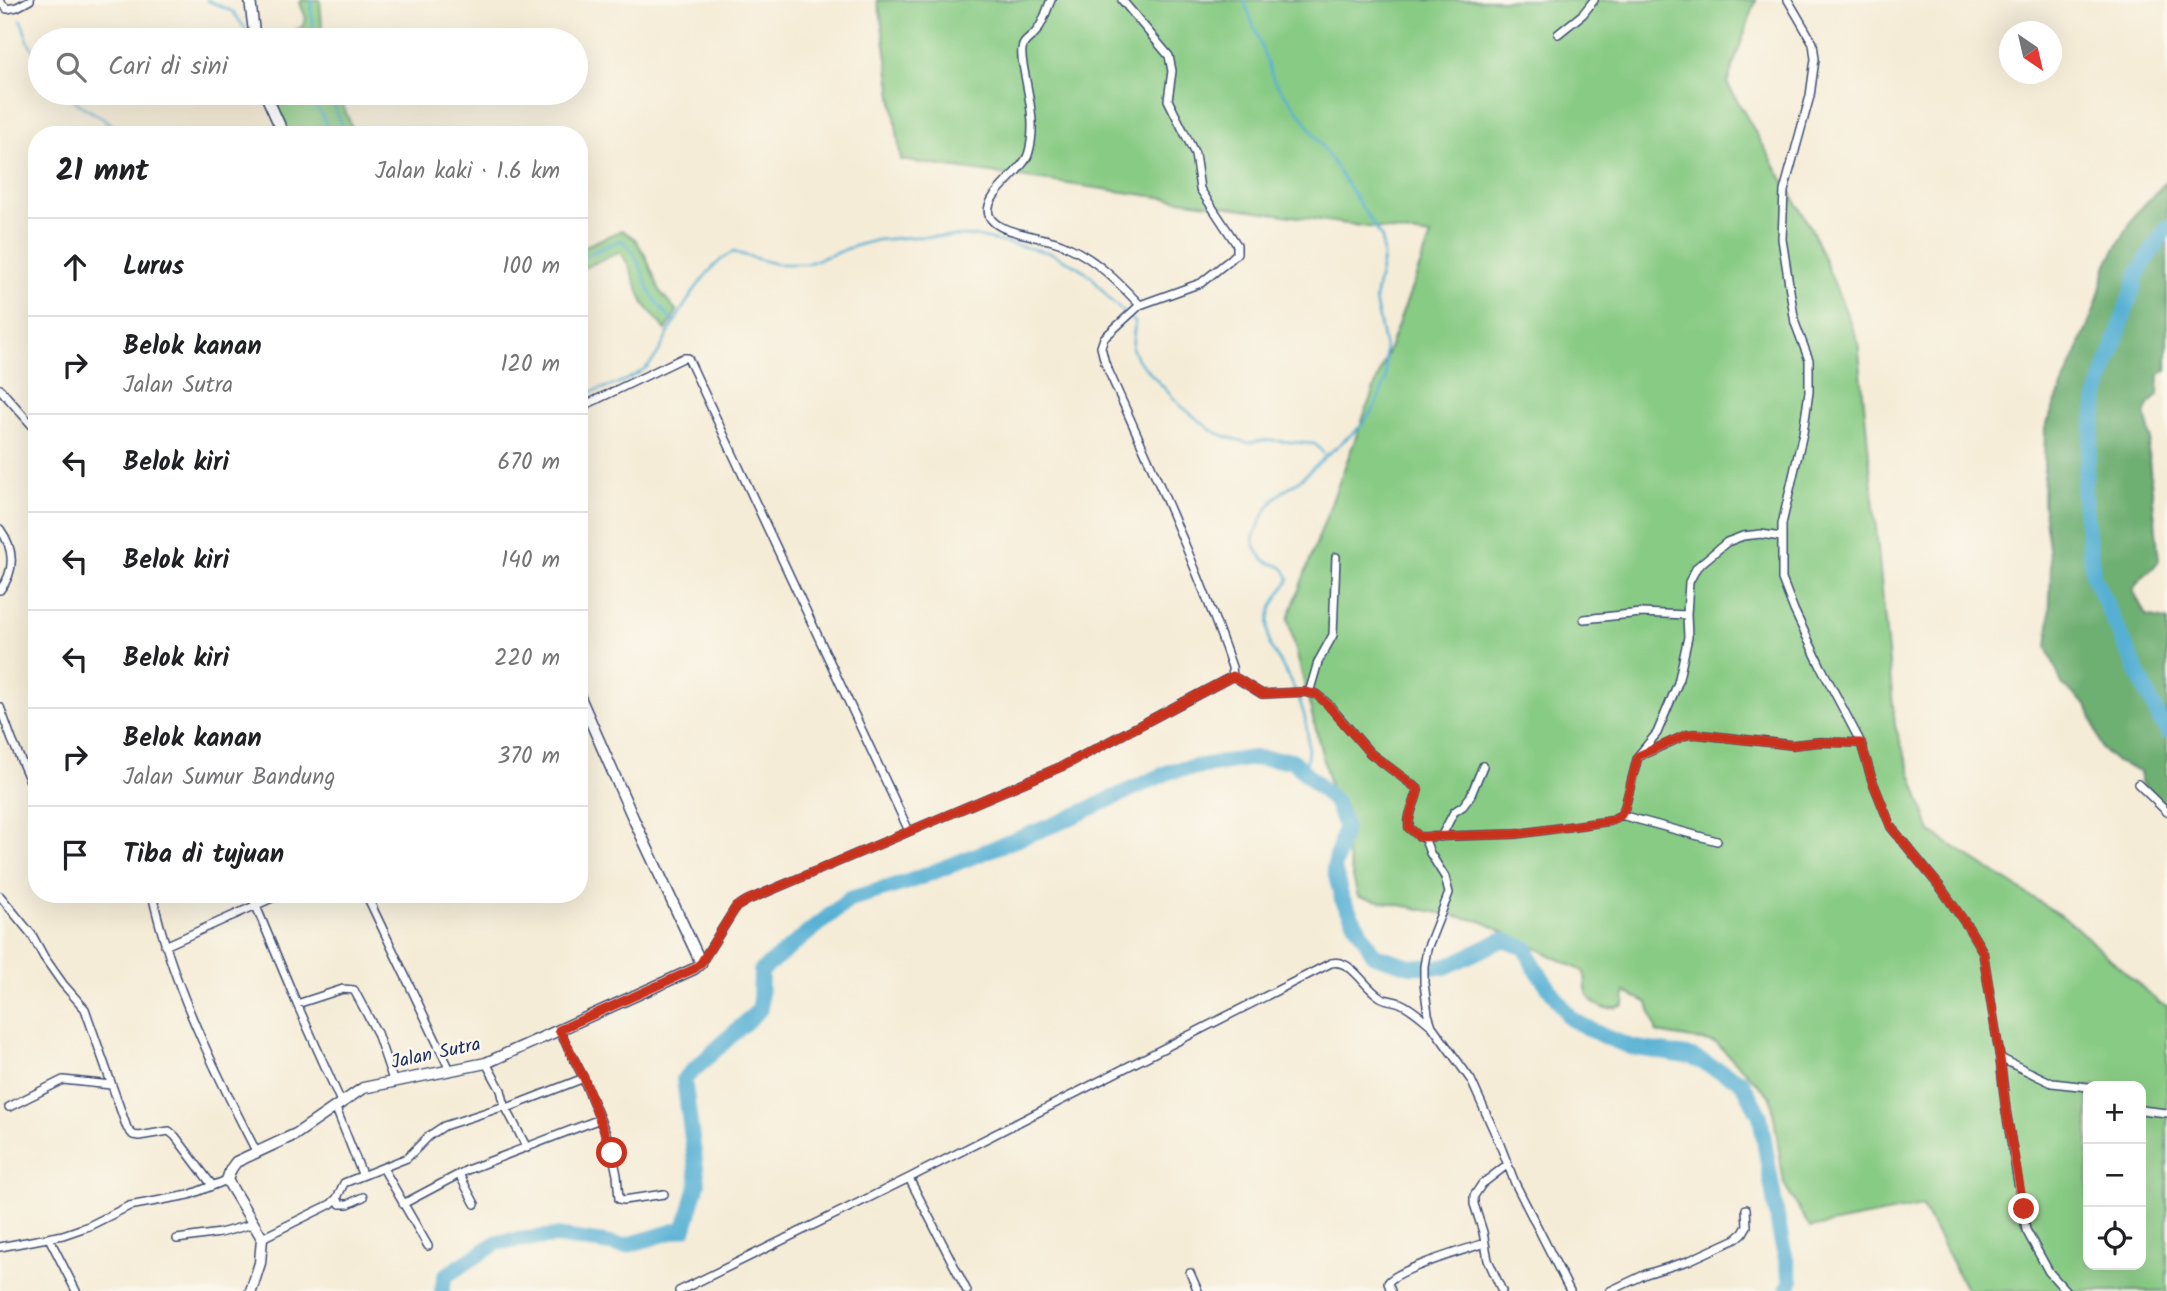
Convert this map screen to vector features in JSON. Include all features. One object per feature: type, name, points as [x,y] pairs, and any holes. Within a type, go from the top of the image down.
[{"type":"street","points":[[0,2],[6,9],[11,9],[30,0]]},
{"type":"street","points":[[250,0],[254,28]]},
{"type":"street","points":[[1051,0],[1036,32],[1026,40],[1021,51],[1032,119],[1028,154],[1018,171],[991,198],[988,212],[990,218],[999,226],[1064,244],[1085,255],[1111,275],[1140,305]]},
{"type":"street","points":[[1122,0],[1169,56],[1172,71],[1168,100],[1195,154],[1200,189],[1237,245],[1237,253],[1200,283],[1140,305],[1104,338],[1101,347],[1105,363],[1183,537],[1212,610],[1233,676],[1262,694],[1316,694],[1370,753],[1418,789],[1417,800],[1408,819],[1413,833],[1424,837],[1516,834],[1610,821],[1621,815],[1638,756],[1657,733],[1678,683],[1688,637],[1689,582],[1697,567],[1727,542],[1743,536],[1761,534],[1781,537]]},
{"type":"street","points":[[1558,34],[1583,14],[1594,0]]},
{"type":"street","points":[[1788,0],[1813,43],[1815,60],[1810,96],[1784,191],[1782,239],[1796,323],[1809,360],[1809,393],[1781,537],[1782,579],[1821,667],[1861,743],[1891,827],[1941,888],[1983,952],[2026,1230],[2049,1272],[2066,1291]]},
{"type":"street","points":[[270,105],[280,126]]},
{"type":"street","points":[[588,404],[682,358],[688,358],[909,831]]},
{"type":"street","points":[[0,403],[1,390]]},
{"type":"street","points":[[1,390],[28,421]]},
{"type":"street","points":[[0,529],[12,555],[10,573],[0,590]]},
{"type":"street","points":[[1307,693],[1318,662],[1333,635],[1336,556]]},
{"type":"street","points":[[1584,619],[1641,613],[1687,615]]},
{"type":"street","points":[[701,963],[736,907],[748,900],[1065,765],[1233,676]]},
{"type":"street","points":[[0,707],[28,776]]},
{"type":"street","points":[[588,715],[701,963]]},
{"type":"street","points":[[1638,756],[1686,735],[1695,734],[1792,745],[1820,742],[1861,743]]},
{"type":"street","points":[[1441,837],[1454,812],[1470,797],[1483,766]]},
{"type":"street","points":[[2138,784],[2167,812]]},
{"type":"street","points":[[1621,815],[1717,841]]},
{"type":"street","points":[[1424,837],[1430,853],[1445,877],[1449,893],[1427,949],[1424,966],[1428,1014],[1432,1026]]},
{"type":"street","points":[[0,896],[32,935],[63,984],[85,1009],[127,1128],[133,1135],[169,1131],[212,1185]]},
{"type":"street","points":[[154,903],[165,946],[209,1058],[256,1151]]},
{"type":"street","points":[[255,903],[338,1104],[362,1174]]},
{"type":"street","points":[[165,946],[262,903]]},
{"type":"street","points":[[370,903],[450,1070]]},
{"type":"street","points":[[679,1291],[909,1178],[1337,961],[1346,964],[1373,993],[1382,999],[1408,1007],[1432,1026],[1471,1080],[1515,1183],[1570,1291]]},
{"type":"street","name":"Jalan Sutra","points":[[227,1180],[230,1169],[236,1162],[296,1134],[363,1088],[486,1063],[694,969],[701,963]]},
{"type":"street","points":[[297,1004],[343,989],[354,990],[377,1033],[393,1080]]},
{"type":"street","points":[[559,1030],[584,1078],[611,1146],[619,1199],[664,1194]]},
{"type":"street","points":[[2000,1058],[2052,1083],[2083,1086]]},
{"type":"street","points":[[486,1063],[527,1148]]},
{"type":"street","points":[[262,1238],[331,1204],[337,1198],[342,1185],[362,1174],[407,1158],[429,1136],[444,1126],[506,1107],[584,1078]]},
{"type":"street","points":[[9,1107],[63,1080],[111,1085]]},
{"type":"street","points":[[2146,1111],[2167,1113]]},
{"type":"street","points":[[403,1204],[459,1174],[600,1119]]},
{"type":"street","points":[[1502,1291],[1489,1259],[1474,1196],[1482,1184],[1507,1164]]},
{"type":"street","points":[[383,1168],[428,1246]]},
{"type":"street","points":[[459,1174],[475,1204]]},
{"type":"street","points":[[909,1178],[967,1291]]},
{"type":"street","points":[[0,1247],[77,1231],[129,1206],[189,1195],[227,1180],[262,1238],[260,1264],[251,1291]]},
{"type":"street","points":[[337,1198],[340,1204],[348,1204],[363,1197]]},
{"type":"street","points":[[1610,1291],[1736,1239],[1748,1226],[1746,1209]]},
{"type":"street","points":[[177,1239],[219,1233],[253,1223]]},
{"type":"street","points":[[48,1238],[76,1291]]},
{"type":"street","points":[[1391,1291],[1388,1283],[1390,1278],[1485,1242]]},
{"type":"street","points":[[1190,1273],[1198,1291]]},
{"type":"green space","points":[[302,0],[320,0],[322,28],[300,28],[306,18],[300,3]]},
{"type":"green space","points":[[877,0],[1756,0],[1727,83],[1812,230],[1858,341],[1895,726],[1931,832],[2069,921],[2159,1003],[2167,1006],[2167,1291],[1967,1291],[1922,1206],[1810,1228],[1784,1184],[1771,1097],[1716,1043],[1657,1033],[1648,1003],[1625,992],[1624,1005],[1613,1008],[1598,1006],[1587,992],[1583,971],[1481,921],[1358,897],[1288,619],[1431,236],[901,160]]},
{"type":"green space","points":[[275,105],[343,105],[351,126],[285,126]]},
{"type":"green space","points":[[2167,181],[2167,370],[2159,375],[2158,395],[2145,414],[2151,438],[2148,449],[2159,560],[2138,581],[2133,590],[2146,616],[2167,620],[2167,808],[2141,783],[2140,771],[2116,762],[2102,749],[2088,707],[2062,684],[2047,647],[2051,564],[2043,502],[2045,428],[2095,308],[2107,264],[2136,213]]},
{"type":"green space","points":[[622,230],[635,239],[661,293],[677,311],[666,330],[644,304],[628,264],[620,252],[588,266],[588,245]]},
{"type":"waterway","points":[[207,0],[233,12],[245,28]]},
{"type":"waterway","points":[[312,0],[313,28]]},
{"type":"waterway","points":[[1244,0],[1274,81],[1305,120],[1382,238],[1383,258],[1375,300],[1385,348],[1386,380],[1375,407],[1361,426],[1326,456]]},
{"type":"waterway","points":[[21,20],[28,41]]},
{"type":"waterway","points":[[82,105],[113,126]]},
{"type":"waterway","points":[[313,105],[328,126]]},
{"type":"waterway","points":[[334,105],[342,126]]},
{"type":"waterway","points":[[2167,227],[2138,273],[2098,393],[2083,490],[2093,576],[2167,731]]},
{"type":"waterway","points":[[588,393],[625,380],[649,365],[700,283],[716,265],[733,252],[776,264],[806,264],[877,240],[974,236],[1051,253],[1077,266],[1092,277],[1111,301],[1135,322],[1132,348],[1137,359],[1181,406],[1211,430],[1248,443],[1266,440],[1315,444],[1326,456],[1277,496],[1265,512],[1253,539],[1264,559],[1284,569],[1289,580],[1271,611],[1268,636],[1270,646],[1295,690],[1306,721],[1308,754],[1304,772]]},
{"type":"waterway","points":[[588,254],[621,240],[637,258],[654,299],[674,323]]},
{"type":"waterway","points":[[442,1291],[445,1276],[498,1242],[556,1236],[624,1246],[685,1228],[698,1183],[684,1079],[760,1009],[761,971],[850,899],[908,882],[1063,821],[1171,771],[1252,758],[1292,760],[1336,803],[1345,826],[1334,868],[1342,899],[1374,955],[1410,966],[1445,967],[1502,940],[1526,948],[1533,965],[1571,1019],[1631,1047],[1692,1057],[1742,1082],[1760,1116],[1780,1234],[1791,1281],[1787,1291]]},
{"type":"route","points":[[612,1153],[584,1078],[559,1030],[694,969],[701,963],[736,907],[748,900],[1065,765],[1233,676],[1262,694],[1316,694],[1370,753],[1418,789],[1417,800],[1408,819],[1409,828],[1420,837],[1516,834],[1610,821],[1621,815],[1625,807],[1638,756],[1686,735],[1705,734],[1792,745],[1820,742],[1861,743],[1891,827],[1941,888],[1983,952],[2006,1111],[2024,1209]]}]
